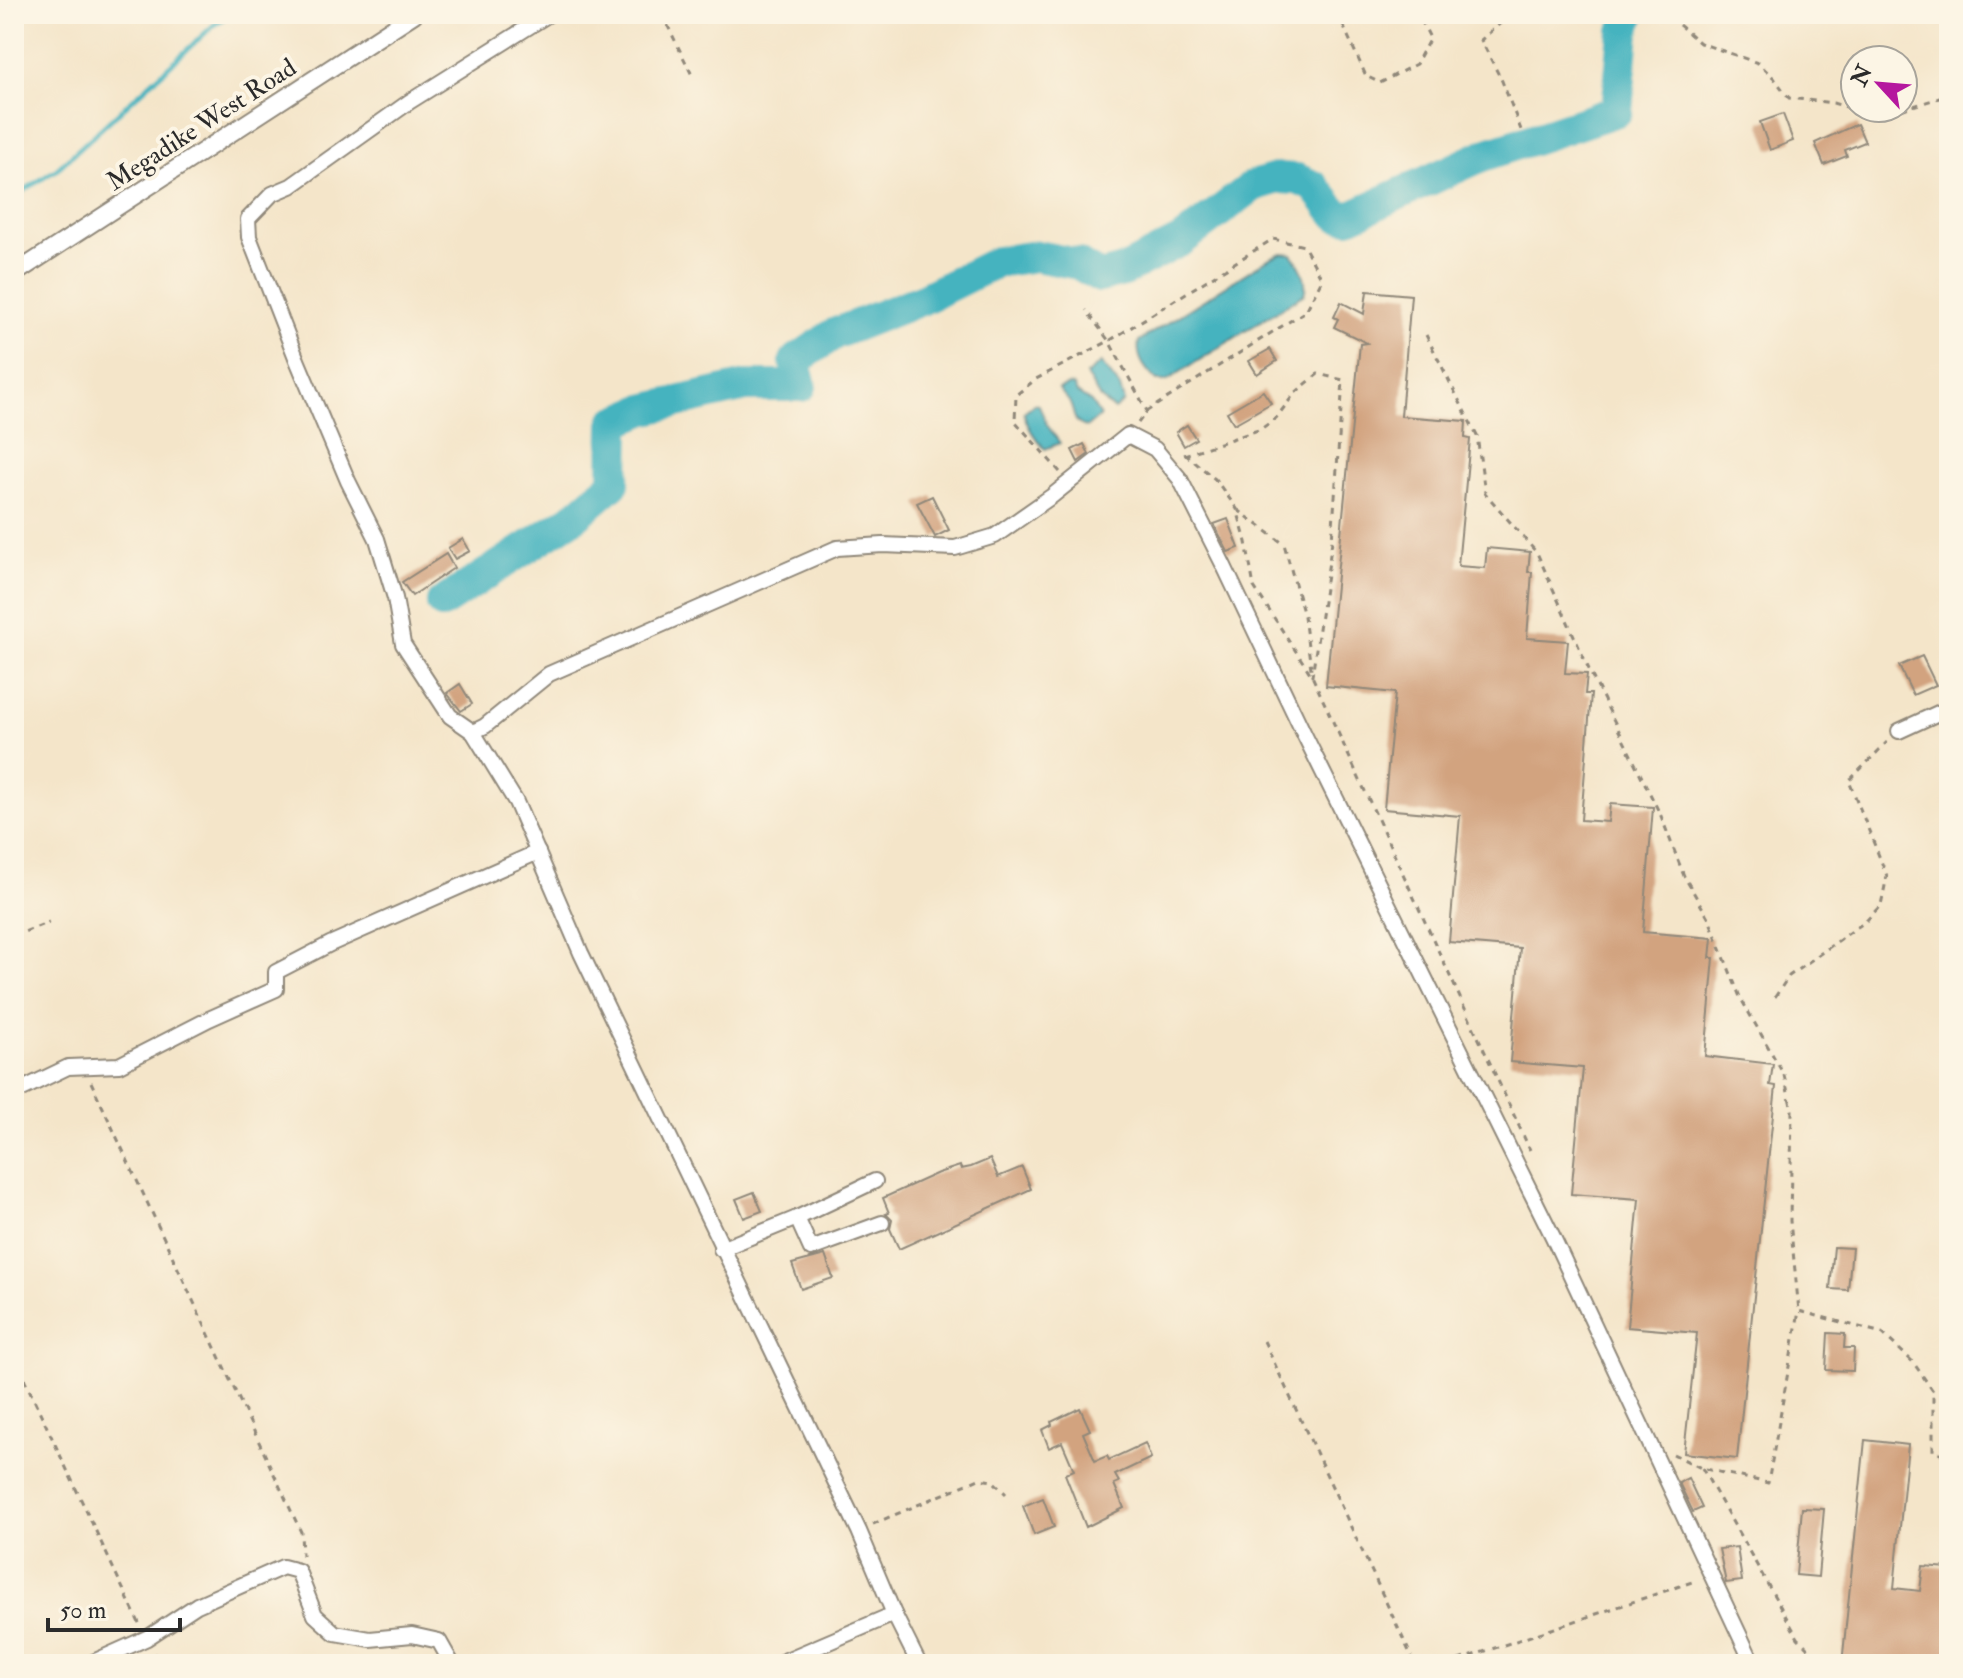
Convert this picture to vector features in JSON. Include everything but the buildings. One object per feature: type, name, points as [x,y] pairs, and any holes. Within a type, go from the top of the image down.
[{"type":"street","name":"Megadike West Road","points":[[14,274],[414,14]]},
{"type":"street","points":[[549,14],[409,102],[291,186],[272,194],[248,219],[249,237],[348,481],[377,539],[395,598],[403,644],[450,716],[473,732],[516,802],[581,953],[859,1531],[919,1664]]},
{"type":"street","points":[[473,732],[485,726],[549,674],[774,574],[837,548],[883,545],[955,548],[995,536],[1070,483],[1128,435],[1155,449],[1180,479],[1218,554],[1373,876],[1485,1097],[1753,1664]]},
{"type":"street","points":[[1899,731],[1949,708]]},
{"type":"street","points":[[14,1093],[68,1067],[119,1065],[276,989],[276,972],[330,944],[538,852]]},
{"type":"street","points":[[721,1249],[875,1181]]},
{"type":"street","points":[[797,1218],[811,1249],[882,1223]]},
{"type":"street","points":[[89,1664],[147,1638],[211,1598],[283,1567],[298,1571],[315,1615],[335,1633],[370,1639],[412,1635],[439,1641],[452,1664]]},
{"type":"street","points":[[777,1664],[894,1614]]},
{"type":"path","points":[[662,14],[692,75]]},
{"type":"path","points":[[1338,14],[1366,76],[1380,83],[1416,64],[1430,38],[1418,14]]},
{"type":"path","points":[[1511,14],[1481,40],[1502,81],[1523,135]]},
{"type":"path","points":[[1674,14],[1678,24],[1700,43],[1727,55],[1758,63],[1789,98],[1833,103],[1884,115],[1949,95]]},
{"type":"path","points":[[1070,483],[1015,421],[1016,395],[1036,379],[1109,341],[1273,239],[1304,246],[1322,279],[1306,311],[1147,411],[1128,435]]},
{"type":"path","points":[[1086,310],[1109,341],[1147,411]]},
{"type":"path","points":[[1426,335],[1477,436],[1485,493],[1537,553],[1592,676],[1661,816],[1684,876],[1709,919],[1740,997],[1784,1075],[1792,1110],[1790,1221],[1799,1311],[1768,1483],[1701,1468],[1674,1456],[1669,1444]]},
{"type":"path","points":[[1165,460],[1261,429],[1276,418],[1295,393],[1318,374],[1343,380],[1332,541],[1312,676]]},
{"type":"path","points":[[1185,454],[1215,479],[1237,509],[1284,544],[1304,616],[1312,676]]},
{"type":"path","points":[[1237,509],[1254,587],[1312,676],[1533,1157]]},
{"type":"path","points":[[1775,997],[1789,976],[1866,921],[1881,905],[1887,876],[1849,781],[1899,731]]},
{"type":"path","points":[[14,936],[49,922]]},
{"type":"path","points":[[68,1067],[92,1083],[301,1532],[302,1554],[298,1571]]},
{"type":"path","points":[[1799,1311],[1882,1333],[1903,1352],[1933,1391],[1933,1451],[1949,1457]]},
{"type":"path","points":[[1264,1341],[1415,1664]]},
{"type":"path","points":[[14,1357],[147,1638]]},
{"type":"path","points":[[1701,1468],[1798,1638],[1824,1664]]},
{"type":"path","points":[[859,1531],[979,1479],[993,1481],[1006,1494]]},
{"type":"path","points":[[1447,1664],[1710,1576]]},
{"type":"water","points":[[1282,253],[1292,254],[1301,268],[1306,284],[1304,294],[1166,381],[1157,381],[1142,363],[1139,341]]},
{"type":"water","points":[[1101,363],[1120,387],[1124,402],[1114,410],[1099,397],[1086,375]]},
{"type":"water","points":[[1069,385],[1091,402],[1100,416],[1087,427],[1078,423],[1059,389]]},
{"type":"water","points":[[1034,404],[1039,405],[1047,425],[1060,443],[1045,449],[1034,436],[1024,412]]},
{"type":"waterway","points":[[14,197],[57,169],[214,25],[230,14]]},
{"type":"waterway","points":[[442,603],[577,515],[614,483],[615,422],[643,410],[746,386],[801,386],[795,361],[834,334],[923,299],[997,262],[1036,256],[1078,264],[1100,277],[1123,271],[1181,241],[1253,186],[1279,178],[1297,179],[1314,186],[1337,215],[1349,217],[1482,156],[1617,111],[1624,31],[1630,14]]}]
